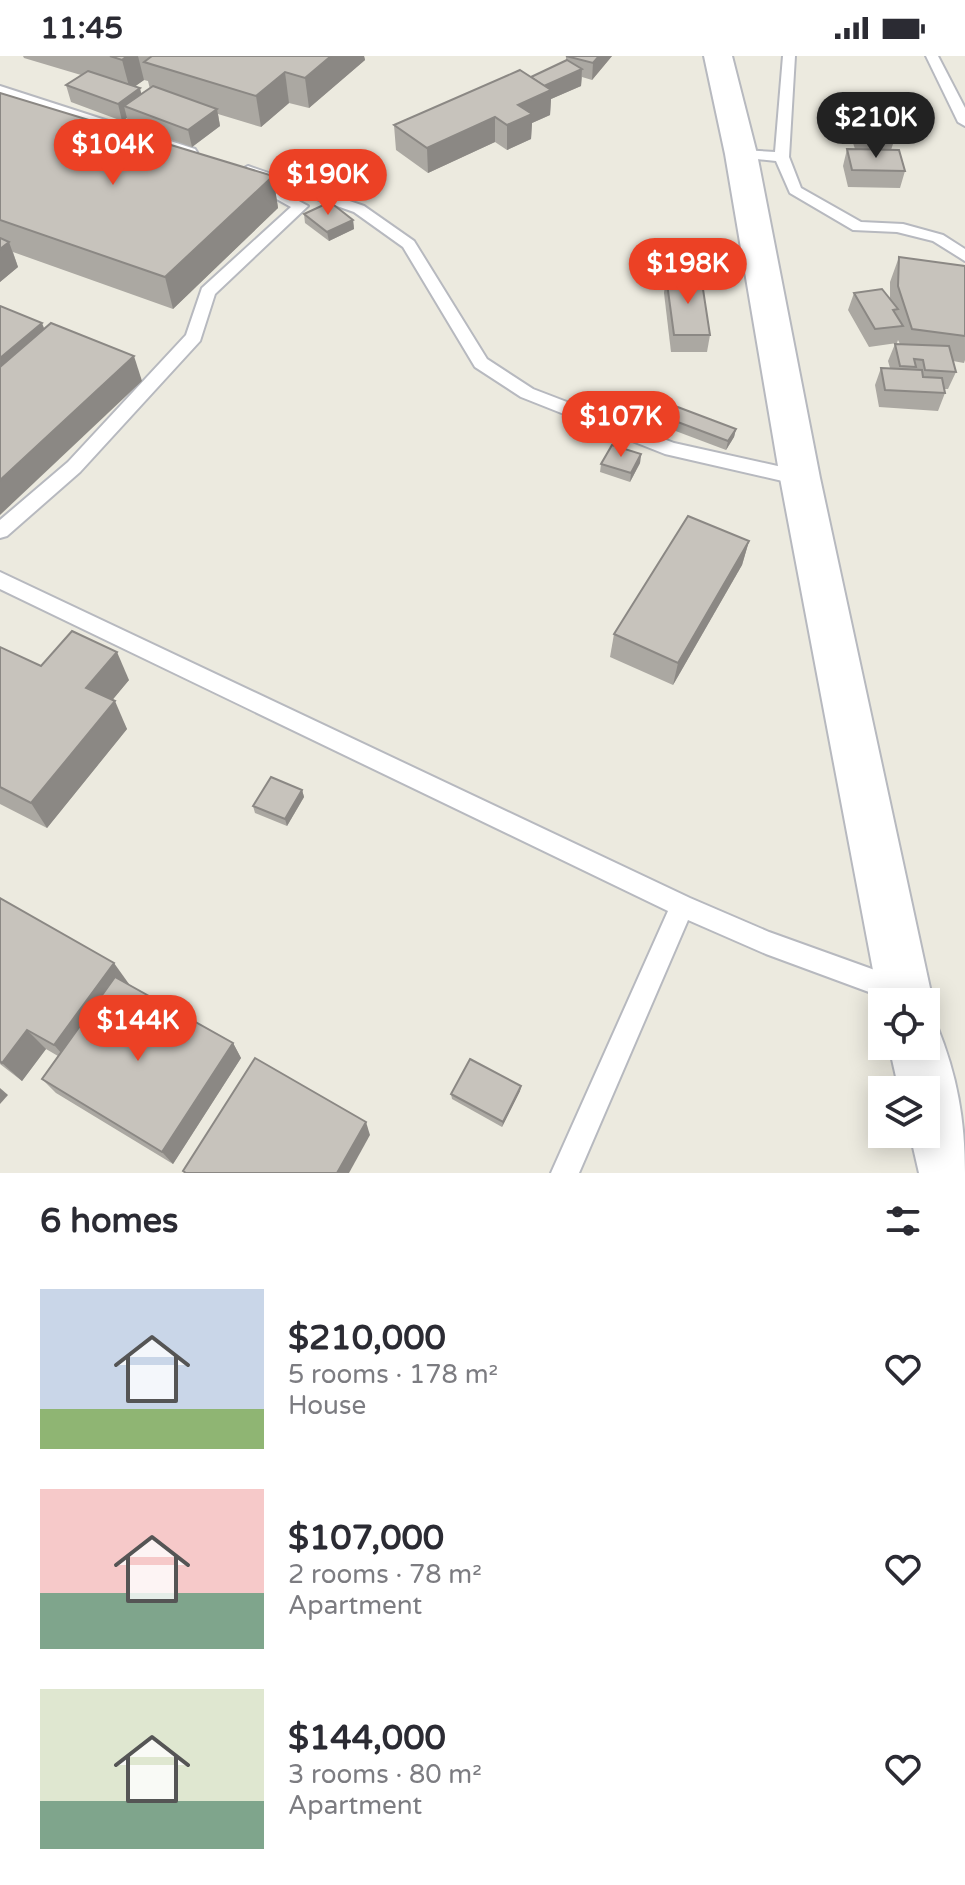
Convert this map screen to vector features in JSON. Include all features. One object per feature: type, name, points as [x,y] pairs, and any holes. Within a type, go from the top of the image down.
[{"type":"street","points":[[718,56],[741,154],[800,478],[903,988]]},
{"type":"street","points":[[921,1060],[949,1173]]},
{"type":"lane","points":[[789,56],[782,157],[795,190],[858,227],[898,227],[938,238],[965,256]]},
{"type":"lane","points":[[932,56],[965,122]]},
{"type":"lane","points":[[0,90],[200,155]]},
{"type":"lane","points":[[741,154],[782,157]]},
{"type":"lane","points":[[0,531],[74,467],[194,337],[208,292],[301,206],[227,165],[359,209],[409,244],[481,363],[527,393],[671,449],[800,478]]},
{"type":"lane","points":[[0,580],[682,906],[882,988]]},
{"type":"lane","points":[[565,1173],[682,906]]},
{"type":"building","points":[[152,56],[331,56],[305,78],[285,72],[256,96],[144,62]]},
{"type":"building","points":[[566,56],[599,56],[593,63]]},
{"type":"building","points":[[567,60],[582,69],[544,86],[531,77]]},
{"type":"building","points":[[520,70],[551,90],[518,105],[532,114],[507,125],[495,117],[427,148],[394,125]]},
{"type":"building","points":[[88,71],[140,88],[118,104],[66,85]]},
{"type":"building","points":[[153,86],[217,109],[188,130],[124,106]]},
{"type":"building","points":[[0,93],[273,176],[165,277],[0,220]]},
{"type":"building","points":[[897,106],[907,107],[908,114],[924,114],[925,122],[910,121],[913,134],[902,134]]},
{"type":"building","points":[[838,113],[886,114],[894,141],[862,140],[857,123],[840,123]]},
{"type":"building","points":[[847,149],[899,150],[905,171],[852,170]]},
{"type":"building","points":[[330,202],[353,220],[327,232],[304,214]]},
{"type":"building","points":[[0,238],[9,242],[0,249]]},
{"type":"building","points":[[899,257],[965,266],[965,336],[912,329],[898,286]]},
{"type":"building","points":[[666,276],[701,276],[710,335],[674,335]]},
{"type":"building","points":[[882,289],[898,309],[893,310],[903,326],[875,329],[854,293]]},
{"type":"building","points":[[0,306],[42,323],[0,358]]},
{"type":"building","points":[[51,323],[134,356],[0,480],[0,367]]},
{"type":"building","points":[[895,344],[949,346],[956,372],[925,370],[923,360],[914,359],[916,367],[900,366]]},
{"type":"building","points":[[881,368],[922,370],[923,377],[942,378],[945,393],[885,390]]},
{"type":"building","points":[[644,394],[670,404],[661,418],[634,407]]},
{"type":"building","points":[[675,406],[736,429],[728,441],[667,418]]},
{"type":"building","points":[[612,445],[641,454],[631,473],[601,464]]},
{"type":"building","points":[[688,516],[749,541],[678,663],[614,634]]},
{"type":"building","points":[[72,631],[117,652],[86,688],[115,701],[31,803],[0,787],[0,647],[41,666]]},
{"type":"building","points":[[271,777],[302,790],[285,819],[253,806]]},
{"type":"building","points":[[0,898],[114,963],[54,1045],[27,1030],[2,1063],[0,1061]]},
{"type":"building","points":[[115,977],[233,1043],[162,1152],[42,1079]]},
{"type":"building","points":[[255,1058],[366,1122],[337,1173],[183,1171]]},
{"type":"building","points":[[470,1059],[521,1086],[503,1122],[451,1094]]}]
